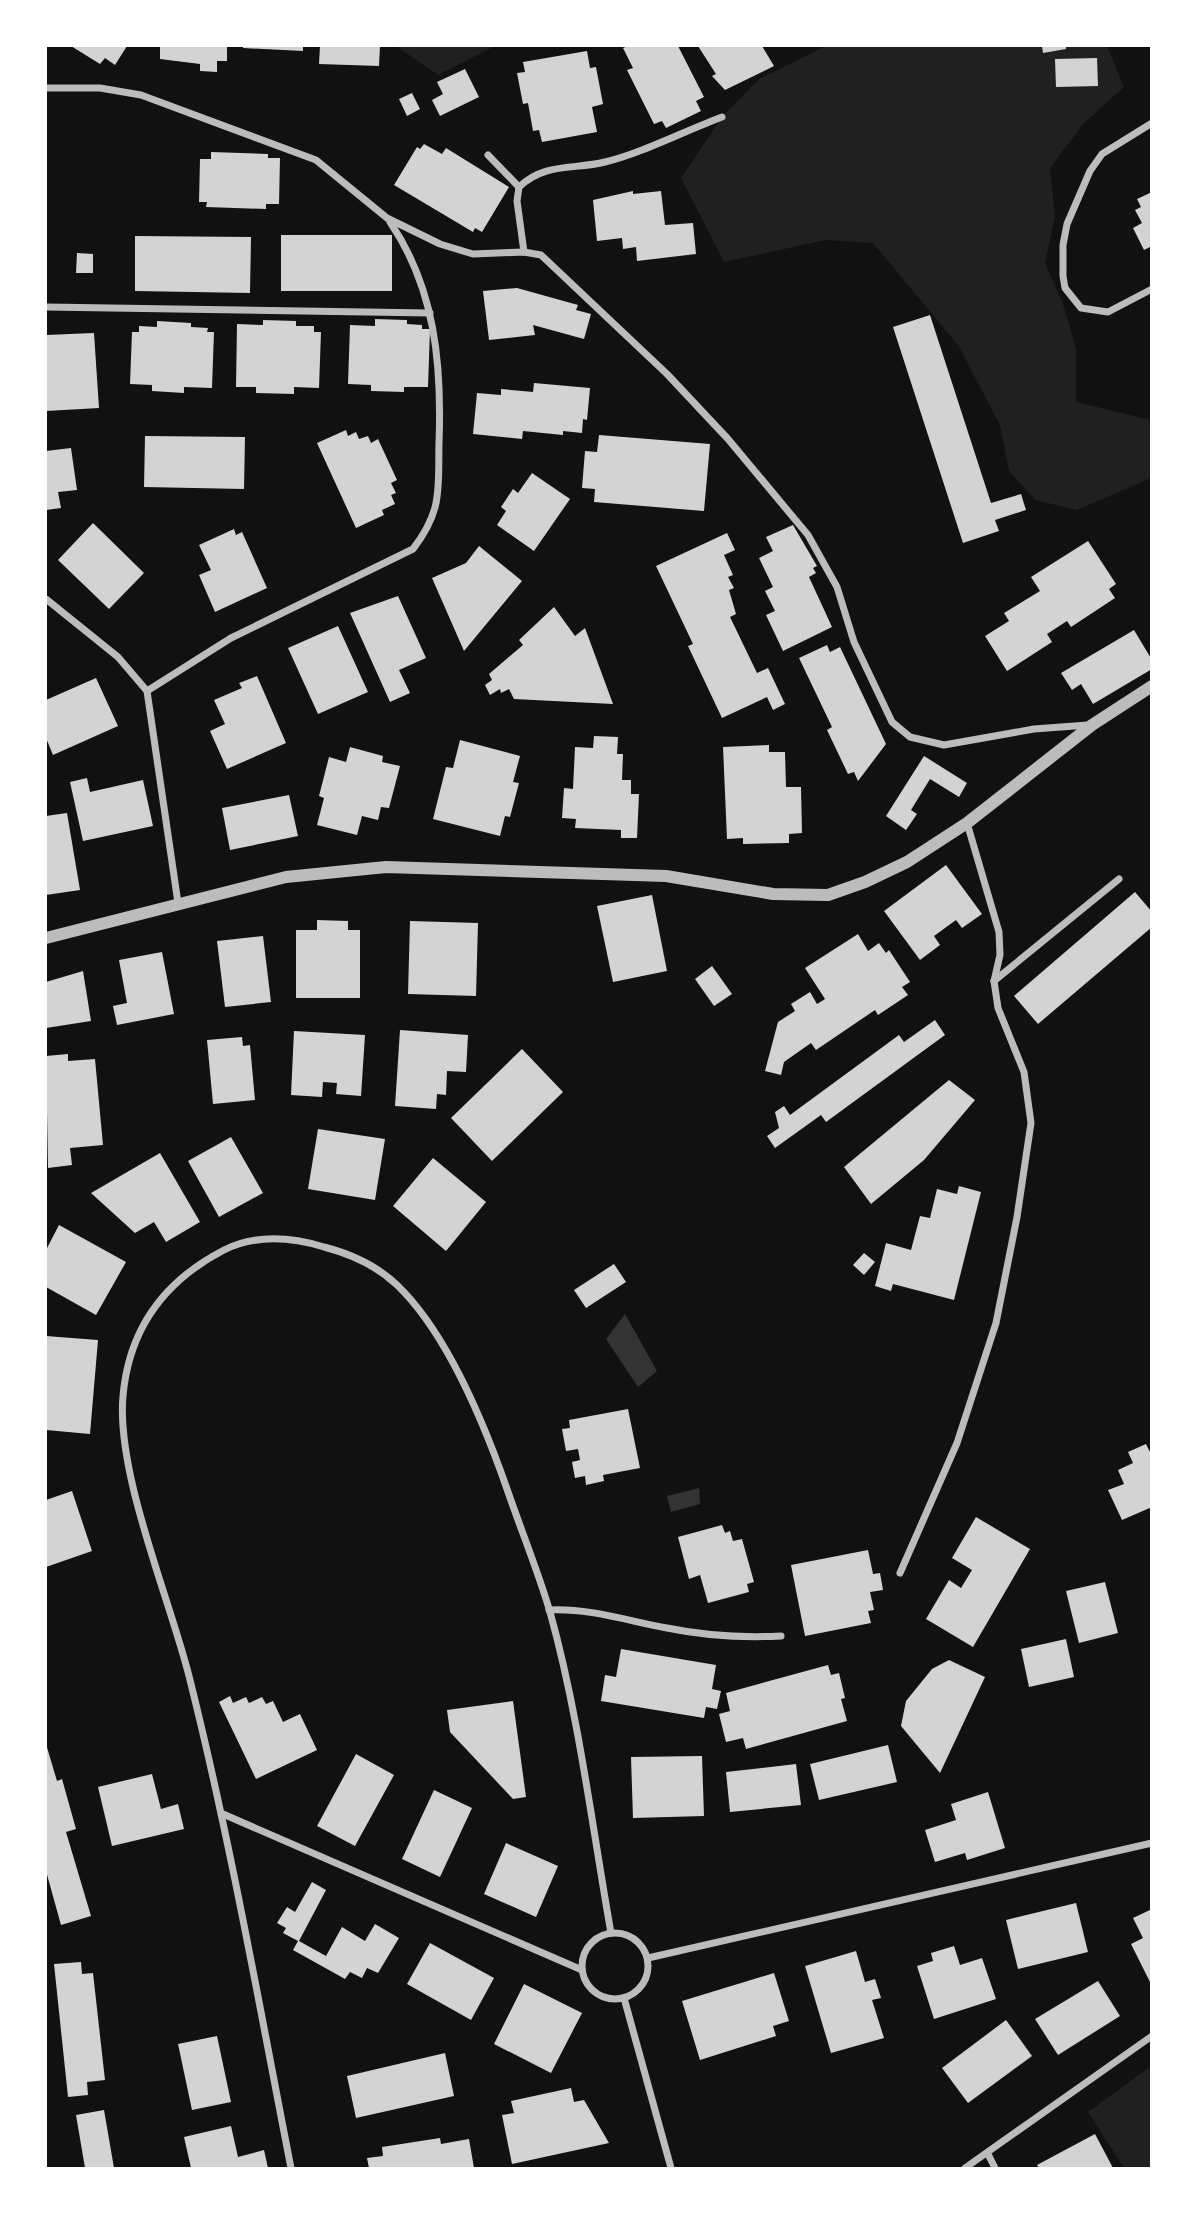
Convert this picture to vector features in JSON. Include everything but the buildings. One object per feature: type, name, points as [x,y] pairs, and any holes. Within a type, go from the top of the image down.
[{"type":"street","points":[[46,88],[100,88],[141,95],[316,159],[387,218],[440,244],[474,254],[524,252],[541,255],[552,262],[667,374],[728,439],[808,534],[836,587],[854,642],[892,722],[910,737],[944,745],[1034,729],[1093,725]]},
{"type":"street","points":[[524,252],[517,201],[519,187],[526,179],[552,167],[605,162],[722,117]]},
{"type":"street","points":[[1152,123],[1102,154],[1077,199],[1063,245],[1065,288],[1080,308],[1108,312],[1152,289]]},
{"type":"street","points":[[488,155],[519,187]]},
{"type":"street","points":[[147,691],[231,638],[413,549],[429,527],[437,506],[442,385],[430,313],[409,250],[387,218]]},
{"type":"street","points":[[46,307],[430,313]]},
{"type":"street","points":[[46,599],[118,657],[147,691],[178,903]]},
{"type":"street","points":[[46,938],[286,877],[386,867],[666,876],[773,894],[828,895],[865,882],[907,862],[967,823],[1093,725],[1152,686]]},
{"type":"street","points":[[900,1573],[957,1443],[996,1323],[1017,1217],[1031,1123],[1024,1072],[998,1008],[994,982],[1000,955],[999,932],[967,823]]},
{"type":"street","points":[[994,982],[1119,879]]},
{"type":"street","points":[[291,2168],[223,1814],[174,1621],[136,1492],[124,1436],[122,1397],[136,1344],[158,1298],[178,1279],[227,1249],[280,1238],[307,1242],[353,1255],[399,1287],[466,1387],[493,1449],[550,1610],[565,1676],[611,1933]]},
{"type":"street","points":[[550,1610],[585,1611],[728,1637],[781,1636]]},
{"type":"street","points":[[223,1814],[582,1970]]},
{"type":"street","points":[[648,1958],[1152,1843]]},
{"type":"street","points":[[611,1933],[627,1935],[640,1944],[648,1958],[647,1975],[639,1989],[624,1998],[610,1999],[597,1994],[587,1983],[582,1970],[583,1957],[589,1945],[599,1937],[611,1933]]},
{"type":"street","points":[[624,1998],[671,2168]]},
{"type":"street","points":[[965,2168],[1152,2036]]},
{"type":"street","points":[[988,2154],[995,2168]]},
{"type":"shaded area","points":[[396,46],[495,46],[438,75]]},
{"type":"shaded area","points":[[826,46],[1107,46],[1124,87],[1084,123],[1050,168],[1055,216],[1045,263],[1063,304],[1076,348],[1076,402],[1151,420],[1151,478],[1077,510],[1035,500],[1009,471],[1000,425],[958,345],[873,243],[826,240],[724,262],[681,178],[722,117],[759,79]]},
{"type":"shaded area","points":[[625,1314],[657,1371],[638,1387],[606,1339]]},
{"type":"shaded area","points":[[699,1488],[700,1504],[671,1512],[667,1496]]},
{"type":"shaded area","points":[[1151,2066],[1151,2168],[1124,2168],[1088,2112]]}]
